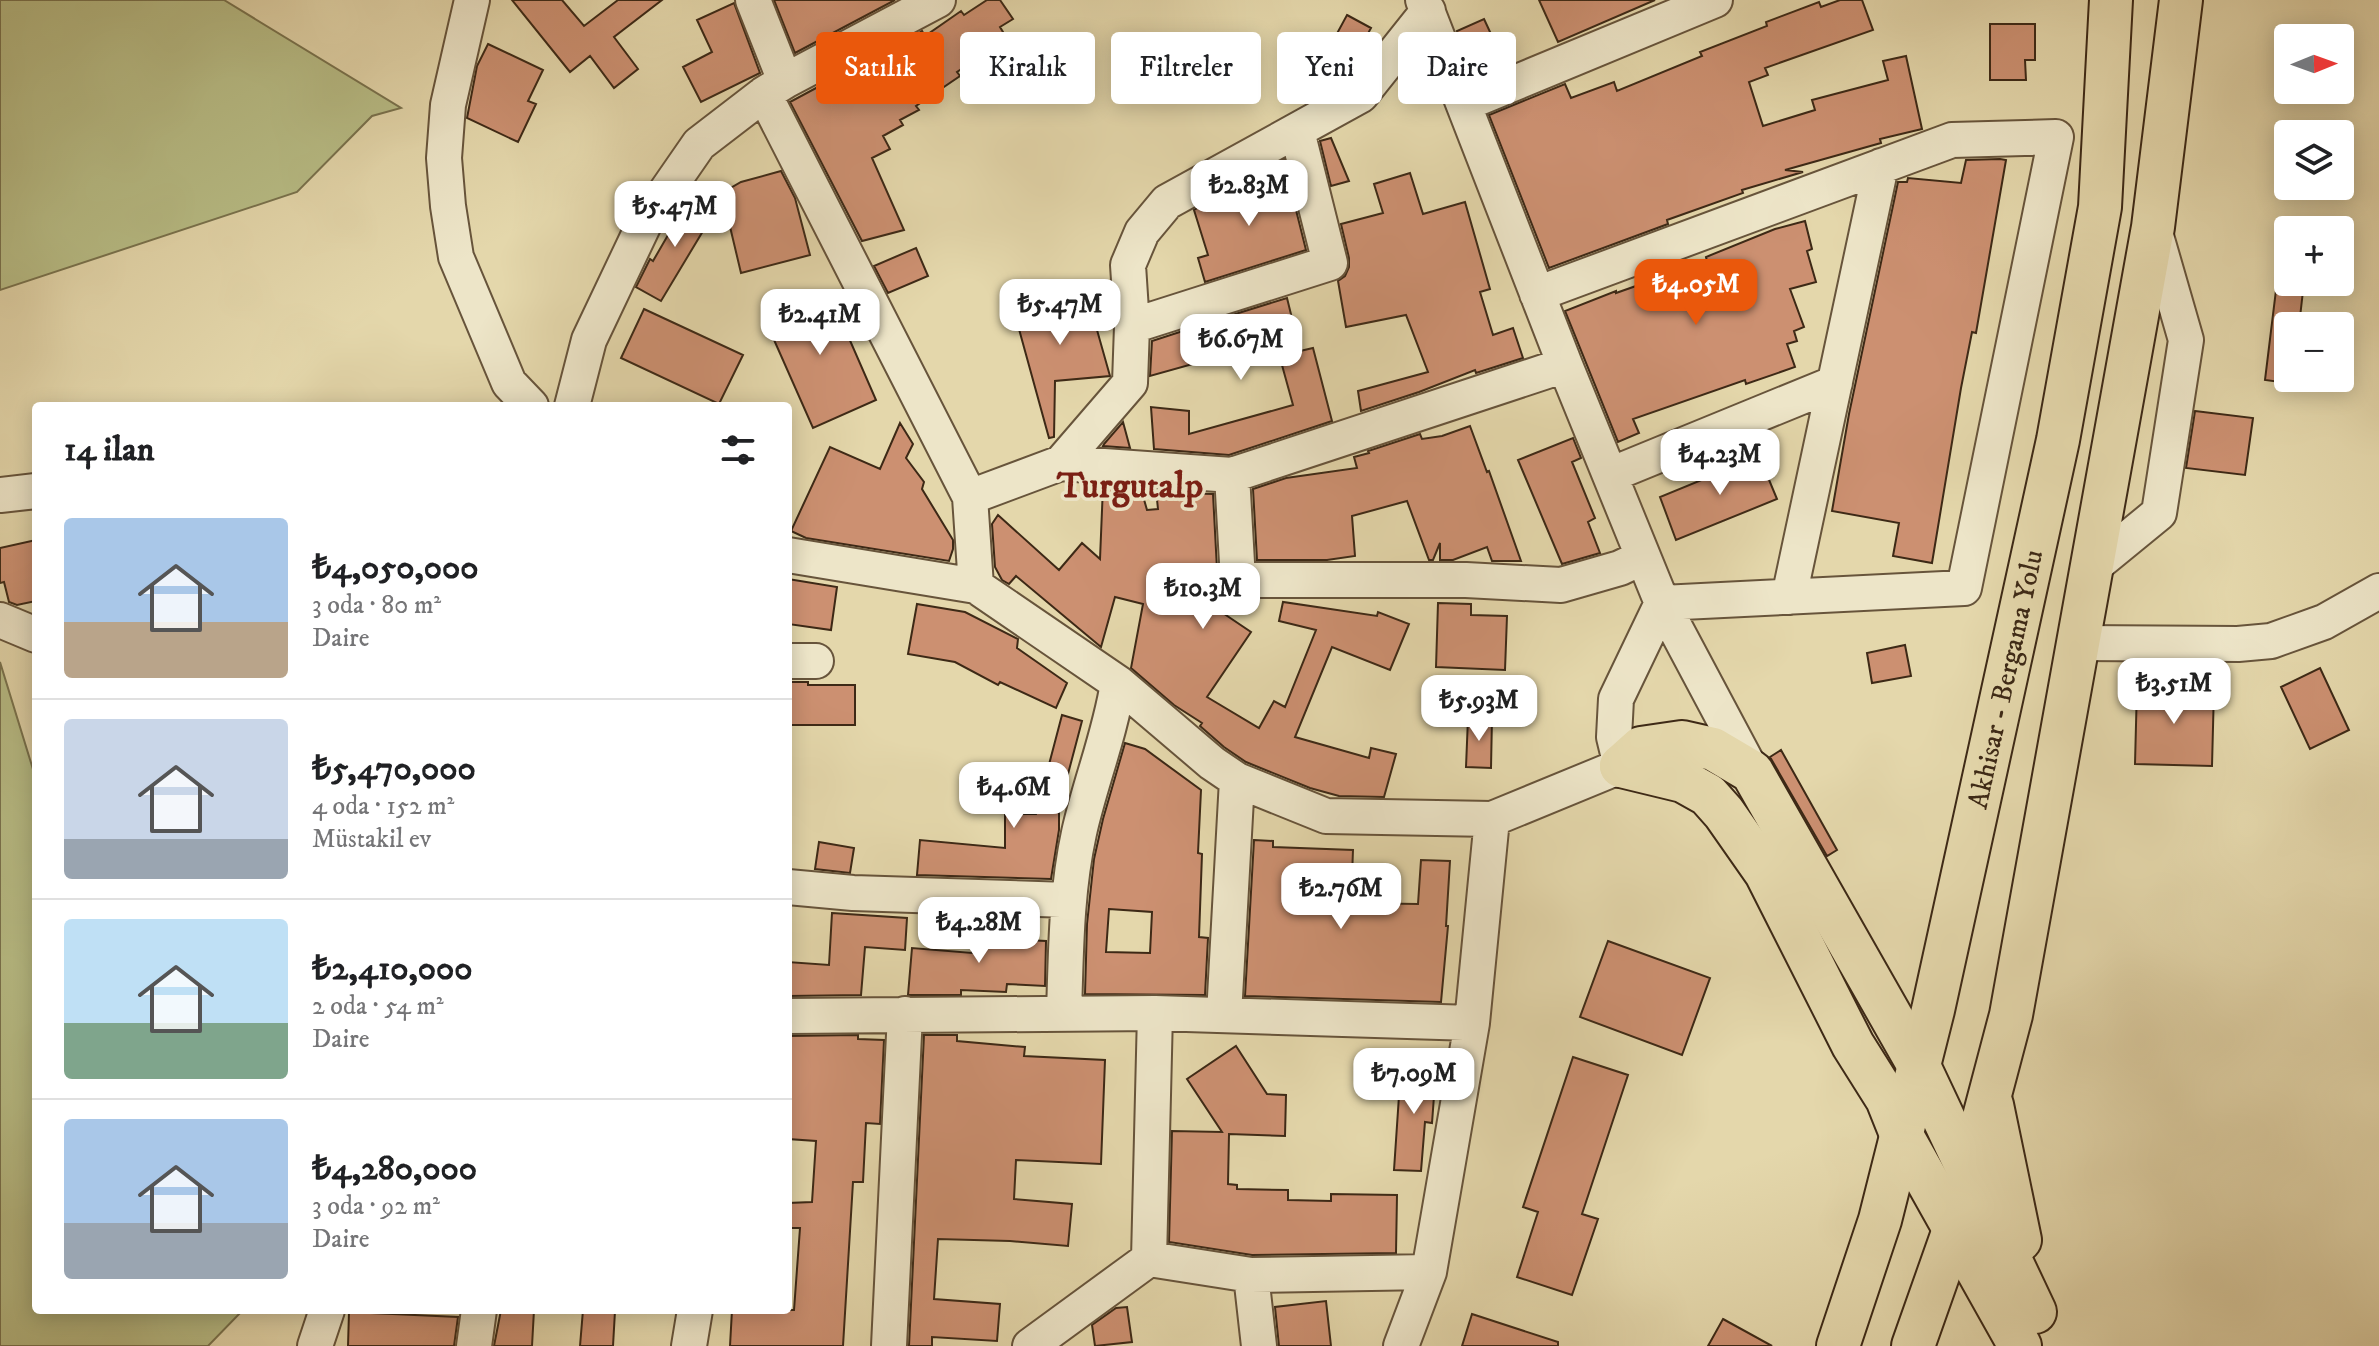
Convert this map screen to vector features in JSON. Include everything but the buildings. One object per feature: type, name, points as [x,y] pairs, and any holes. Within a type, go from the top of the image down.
[{"type":"main road","name":"Akhisar - Bergama Yolu","points":[[1838,1346],[1880,1220],[1933,1010],[2055,455],[2100,207],[2111,0]]},
{"type":"main road","points":[[1913,1346],[1955,1227],[2011,1015],[2153,227],[2181,0]]},
{"type":"main road","points":[[1621,766],[1641,748],[1682,742],[1713,749],[1752,772],[1918,1064],[1970,1172],[2027,1332]]},
{"type":"main road","points":[[1621,766],[1683,781],[1708,795],[1724,813],[1766,873],[1853,1045],[1887,1099],[1901,1134],[1955,1227],[2027,1332]]},
{"type":"main road","points":[[1989,1092],[2027,1332]]},
{"type":"main road","points":[[1928,1304],[1939,1292],[1966,1299],[2027,1332]]},
{"type":"street","points":[[472,0],[448,105],[444,158],[448,206],[456,257],[509,383],[527,402]]},
{"type":"street","points":[[753,0],[774,87],[970,497],[976,586]]},
{"type":"street","points":[[573,402],[589,340],[645,222],[699,144],[774,87],[938,0]]},
{"type":"street","points":[[1516,82],[1715,0]]},
{"type":"street","points":[[1426,6],[1436,32]]},
{"type":"street","points":[[1061,463],[1130,383],[1132,326],[1128,265],[1142,232],[1167,202],[1361,95],[1426,6]]},
{"type":"street","points":[[1464,104],[1662,603],[1752,772]]},
{"type":"street","points":[[1132,326],[1330,263],[1297,131]]},
{"type":"street","points":[[1537,294],[1952,140],[2056,137],[1964,588],[1662,603]]},
{"type":"street","points":[[1789,597],[1881,166]]},
{"type":"street","points":[[2093,567],[2159,513],[2186,340],[2153,227]]},
{"type":"street","points":[[970,497],[1061,463],[1232,475],[1565,365]]},
{"type":"street","points":[[1610,475],[1835,383]]},
{"type":"street","points":[[1232,475],[1238,580],[1466,580],[1561,585],[1620,568],[1643,557]]},
{"type":"street","points":[[0,495],[32,491]]},
{"type":"street","points":[[792,556],[976,586],[1118,683],[1212,763],[1237,780],[1326,816],[1492,819],[1621,766],[1614,737],[1616,699],[1662,603]]},
{"type":"street","points":[[2079,643],[2238,644],[2271,641],[2324,622],[2379,591]]},
{"type":"street","points":[[0,620],[32,633]]},
{"type":"street","points":[[1064,1013],[1068,900],[1079,833],[1112,718],[1118,683]]},
{"type":"street","points":[[1224,1015],[1237,780]]},
{"type":"street","points":[[1401,1346],[1429,1272],[1472,1023],[1492,819]]},
{"type":"street","points":[[792,887],[853,893],[1068,900]]},
{"type":"street","points":[[792,1016],[1155,1013],[1472,1023]]},
{"type":"street","points":[[1149,1259],[1155,1013]]},
{"type":"street","points":[[889,1346],[905,1014]]},
{"type":"street","points":[[1035,1345],[1149,1259],[1251,1275],[1429,1272]]},
{"type":"street","points":[[1251,1275],[1259,1346]]},
{"type":"street","points":[[315,1346],[326,1314]]},
{"type":"street","points":[[334,1314],[335,1346]]},
{"type":"street","points":[[474,1346],[478,1314]]},
{"type":"street","points":[[689,1346],[694,1314]]},
{"type":"green space","points":[[0,0],[224,0],[401,108],[372,116],[297,192],[0,290]]},
{"type":"green space","points":[[0,662],[32,766],[32,1314],[239,1314],[208,1346],[0,1346]]},
{"type":"district","name":"Turgutalp","points":[[1130,486]]}]
